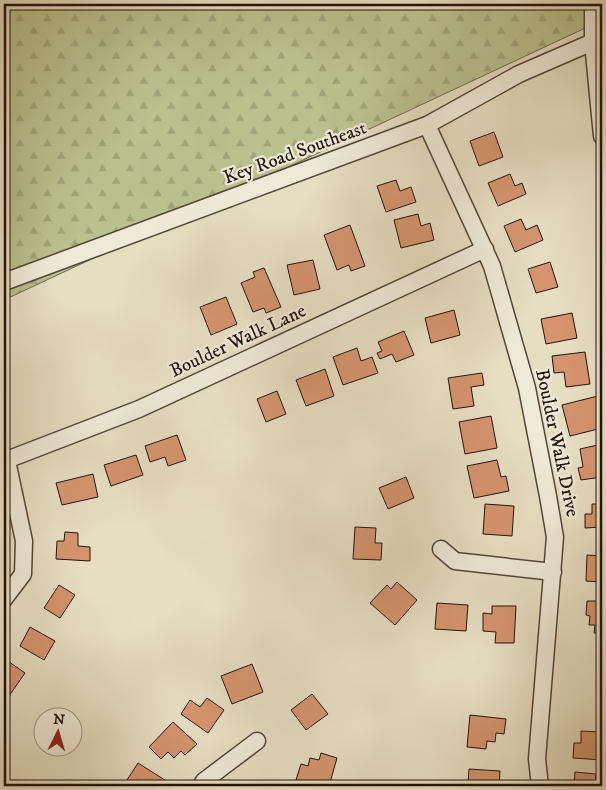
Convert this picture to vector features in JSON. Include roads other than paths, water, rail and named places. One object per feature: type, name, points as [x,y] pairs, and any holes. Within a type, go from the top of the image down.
[{"type":"street","points":[[592,4],[598,40],[602,136]]},
{"type":"street","name":"Key Road Southeast","points":[[4,282],[427,125],[519,74],[598,40]]},
{"type":"street","name":"Boulder Walk Drive","points":[[427,125],[492,266],[527,388],[555,537],[536,758],[540,786]]},
{"type":"street","name":"Boulder Walk Lane","points":[[5,461],[139,409],[485,250]]},
{"type":"street","points":[[4,599],[23,574],[24,541],[5,461]]},
{"type":"street","points":[[441,549],[455,561],[553,572]]},
{"type":"street","points":[[201,786],[204,781],[257,741]]}]
